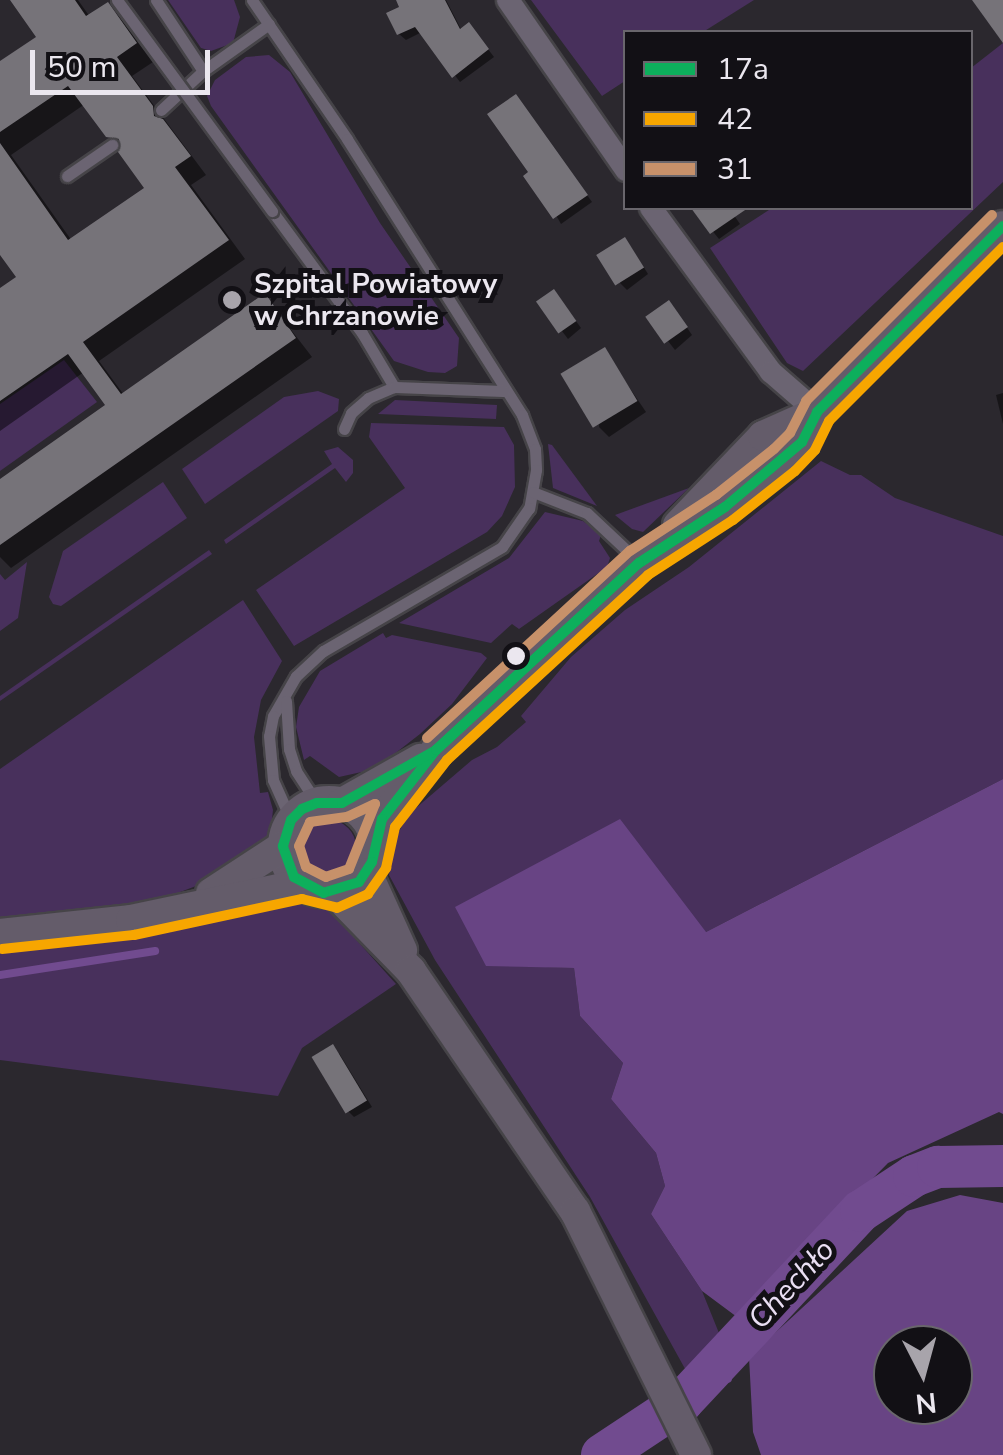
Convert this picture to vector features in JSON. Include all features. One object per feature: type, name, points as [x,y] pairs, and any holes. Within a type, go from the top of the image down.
[{"type":"main road","points":[[411,971],[367,873],[382,819],[436,750],[646,558],[725,508],[784,460],[802,442],[816,412],[1003,226]]},
{"type":"main road","points":[[182,909],[245,875],[287,833],[329,803],[436,750]]},
{"type":"main road","points":[[329,803],[368,823],[374,839]]},
{"type":"main road","points":[[287,833],[288,868],[302,884]]},
{"type":"main road","points":[[335,893],[367,873]]},
{"type":"main road","points":[[0,934],[130,920],[302,884],[335,893],[411,971],[575,1211],[650,1354],[695,1451]]},
{"type":"street","points":[[508,0],[623,166]]},
{"type":"street","points":[[653,210],[771,372],[816,412]]},
{"type":"lane","points":[[117,0],[362,333],[394,387]]},
{"type":"lane","points":[[156,0],[203,71]]},
{"type":"lane","points":[[252,0],[522,416],[535,449],[534,492],[520,525],[502,548],[323,651],[296,676],[274,716],[268,757],[287,833]]},
{"type":"lane","points":[[161,110],[203,71],[269,24]]},
{"type":"lane","points":[[66,176],[112,144]]},
{"type":"lane","points":[[344,429],[360,406],[394,387],[504,391]]},
{"type":"lane","points":[[534,492],[587,513],[646,558]]},
{"type":"lane","points":[[286,697],[289,749],[296,771],[329,803]]},
{"type":"shaded area","points":[[168,0],[234,0],[240,17],[233,43],[211,51],[201,48]]},
{"type":"shaded area","points":[[531,0],[754,0],[706,30],[623,30],[623,82],[602,96]]},
{"type":"shaded area","points":[[1003,43],[1003,182],[803,371],[787,363],[710,248],[769,210],[973,210],[973,66]]},
{"type":"shaded area","points":[[269,55],[290,72],[380,223],[459,338],[457,366],[445,373],[394,361],[211,106],[207,96],[215,80],[246,57]]},
{"type":"shaded area","points":[[64,360],[97,402],[0,471],[0,404]]},
{"type":"shaded area","points":[[318,391],[339,399],[338,411],[205,504],[182,469],[284,397]]},
{"type":"shaded area","points":[[395,400],[497,405],[496,419],[378,414]]},
{"type":"shaded area","points":[[371,423],[504,427],[514,445],[515,487],[502,516],[487,532],[294,646],[256,590],[405,488],[369,437]]},
{"type":"shaded area","points":[[548,444],[552,445],[597,506],[553,488]]},
{"type":"shaded area","points":[[338,447],[353,460],[353,473],[346,482],[335,468],[226,544],[224,540],[332,464],[324,451]]},
{"type":"shaded area","points":[[821,461],[850,475],[861,475],[895,498],[1003,536],[1003,779],[706,932],[486,965],[574,968],[580,1016],[623,1063],[611,1099],[656,1153],[665,1186],[651,1214],[702,1291],[723,1343],[689,1376],[590,1197],[435,960],[389,875],[394,840],[409,814],[472,760],[497,747],[526,722],[521,716],[571,657],[625,610],[689,567]]},
{"type":"shaded area","points":[[163,482],[187,518],[61,606],[53,604],[49,597],[63,551]]},
{"type":"shaded area","points":[[689,488],[643,532],[632,529],[615,515]]},
{"type":"shaded area","points":[[545,512],[583,521],[601,535],[599,541],[610,558],[607,567],[519,629],[512,624],[491,643],[399,623],[509,558]]},
{"type":"shaded area","points":[[209,550],[212,554],[0,701],[0,696]]},
{"type":"shaded area","points":[[27,562],[18,618],[0,631],[0,574],[5,580]]},
{"type":"shaded area","points":[[243,600],[282,661],[261,700],[254,737],[260,793],[268,792],[273,810],[270,837],[209,881],[175,894],[109,909],[0,920],[0,769]]},
{"type":"shaded area","points":[[383,633],[386,638],[392,635],[481,653],[487,658],[452,704],[420,734],[375,769],[339,777],[310,756],[304,760],[296,727],[299,707],[320,671]]},
{"type":"shaded area","points":[[1003,779],[1003,1114],[999,1112],[888,1163],[737,1317],[702,1291],[651,1214],[665,1186],[656,1153],[611,1099],[623,1063],[580,1016],[574,968],[486,966],[455,907],[620,819],[706,932]]},
{"type":"shaded area","points":[[329,820],[348,828],[356,847],[348,866],[329,874],[310,866],[302,847],[310,828]]},
{"type":"shaded area","points":[[284,900],[325,905],[396,984],[302,1048],[278,1096],[0,1060],[0,950],[182,927]]},
{"type":"shaded area","points":[[960,1195],[1003,1203],[1003,1455],[761,1455],[753,1432],[749,1357],[907,1211]]},
{"type":"building","points":[[10,0],[75,0],[86,16],[108,2],[137,43],[117,57],[153,106],[154,116],[163,119],[191,156],[175,167],[229,240],[83,342],[121,394],[265,293],[296,338],[0,545],[0,479],[105,405],[68,354],[0,401],[0,288],[16,277],[0,255],[0,143],[68,240],[144,188],[118,152],[119,139],[106,137],[68,86],[0,132],[0,61],[36,37]]},
{"type":"building","points":[[396,0],[445,0],[460,29],[469,22],[489,49],[452,78],[415,27],[397,35],[386,13],[399,7]]},
{"type":"building","points":[[972,0],[1003,0],[1003,43]]},
{"type":"building","points":[[516,94],[588,195],[553,219],[523,176],[528,172],[487,114]]},
{"type":"building","points":[[692,210],[745,210],[710,234]]},
{"type":"building","points":[[625,237],[644,268],[615,286],[596,255]]},
{"type":"building","points":[[554,289],[576,321],[558,334],[536,302]]},
{"type":"building","points":[[669,300],[688,327],[664,344],[645,317]]},
{"type":"building","points":[[605,347],[637,401],[593,428],[560,374]]},
{"type":"building","points":[[333,1044],[367,1101],[346,1113],[312,1057]]},
{"type":"waterway","points":[[0,975],[155,951]]},
{"type":"waterway","name":"Chechło","points":[[602,1455],[682,1402],[861,1211],[914,1176],[938,1167],[1003,1166]]},
{"type":"waterway","points":[[716,1352],[725,1361],[728,1379]]},
{"type":"transit line","name":"31","points":[[427,738],[630,551],[716,495],[774,449],[790,433],[806,401],[992,215]]},
{"type":"transit line","name":"17a","points":[[725,507],[802,442],[817,412],[1003,226]]},
{"type":"transit line","name":"42","points":[[2,949],[134,935],[302,899],[337,908],[368,894],[386,868],[395,827],[447,760],[648,575],[733,520],[795,471],[815,450],[829,421],[1003,247]]},
{"type":"transit line","name":"17a","points":[[639,563],[725,507]]},
{"type":"transit line","name":"17a","points":[[639,563],[725,507]]},
{"type":"transit line","name":"17a","points":[[436,750],[639,563]]},
{"type":"transit line","name":"17a","points":[[436,750],[639,563]]},
{"type":"transit line","name":"17a","points":[[436,750],[382,819],[372,862],[359,882],[324,893],[294,877],[283,846],[291,820],[302,809],[317,803],[342,803],[436,750]]},
{"type":"transit line","name":"31","points":[[375,804],[349,869],[326,877],[306,867],[299,846],[310,822],[347,817],[375,804]]},
{"type":"place","name":"Szpital Powiatowy w Chrzanowie","points":[[232,300]]}]
